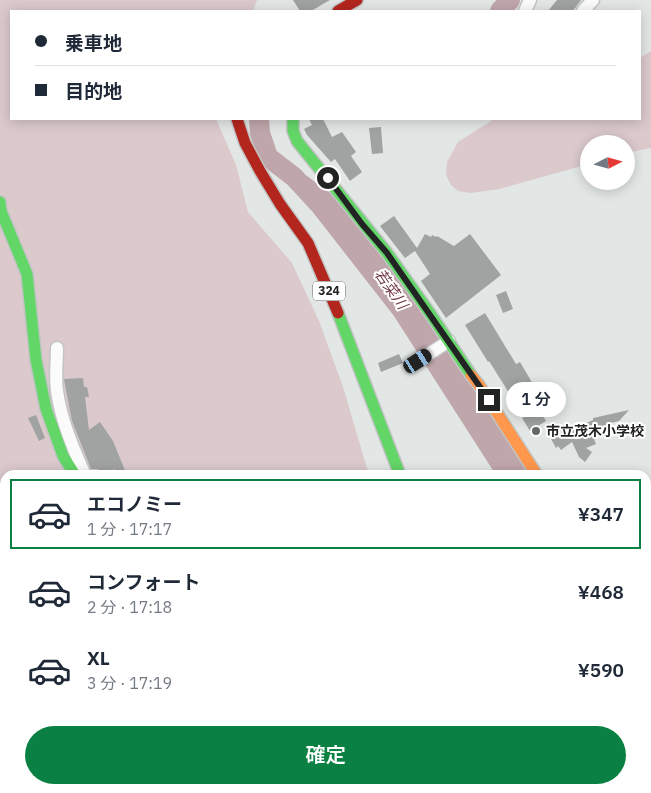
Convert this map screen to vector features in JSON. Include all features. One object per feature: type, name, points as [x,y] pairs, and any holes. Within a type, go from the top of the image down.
[{"type":"main road","points":[[340,10],[357,0]]},
{"type":"main road","name":"324","points":[[237,120],[245,143],[280,204],[308,243],[325,280],[398,470]]},
{"type":"main road","points":[[293,120],[293,131],[297,142],[387,253],[534,470]]},
{"type":"main road","points":[[0,202],[1,211],[27,274],[36,360],[46,409],[63,456],[72,470]]},
{"type":"street","points":[[585,10],[593,0]]},
{"type":"street","points":[[418,361],[447,342]]},
{"type":"street","points":[[57,348],[56,389],[61,413],[83,470]]},
{"type":"shaded area","points":[[0,0],[257,0],[253,10],[10,10],[10,120],[216,120],[236,165],[248,212],[292,263],[319,321],[343,387],[368,470],[0,470]]},
{"type":"shaded area","points":[[651,51],[651,148],[635,151],[635,135],[580,135],[580,166],[499,189],[471,193],[458,191],[451,185],[446,175],[447,162],[458,142],[492,120],[641,120],[641,57]]},
{"type":"water","points":[[307,176],[337,198],[392,265],[528,470],[493,470],[394,316],[294,188]]},
{"type":"building","points":[[293,0],[330,0],[313,10],[299,10]]},
{"type":"building","points":[[557,0],[581,0],[574,10],[549,10]]},
{"type":"building","points":[[310,120],[324,120],[332,137],[342,132],[356,152],[351,156],[362,172],[350,181],[335,159],[331,162],[307,135],[304,129],[312,125]]},
{"type":"building","points":[[381,127],[383,153],[372,154],[369,128]]},
{"type":"building","points":[[394,216],[417,248],[425,234],[431,237],[432,235],[437,236],[454,246],[470,234],[501,275],[446,318],[421,281],[430,274],[415,251],[405,258],[380,226]]},
{"type":"building","points":[[506,291],[513,309],[503,313],[496,295]]},
{"type":"building","points":[[485,313],[516,364],[520,362],[537,391],[531,395],[546,421],[530,431],[522,418],[524,417],[465,325]]},
{"type":"building","points":[[399,354],[403,363],[381,372],[378,363]]},
{"type":"building","points":[[83,378],[84,387],[87,387],[89,397],[85,397],[89,430],[100,422],[113,441],[125,470],[91,469],[72,421],[64,379]]},
{"type":"building","points":[[629,410],[619,421],[607,424],[607,428],[591,431],[596,444],[586,448],[592,452],[585,462],[579,457],[572,442],[561,450],[558,446],[556,448],[551,439],[593,420],[593,418]]},
{"type":"building","points":[[36,415],[45,438],[39,441],[28,418]]},
{"type":"waterway","name":"若菜川","points":[[501,10],[510,0]]},
{"type":"waterway","name":"若菜川","points":[[259,120],[260,133],[268,157],[294,177],[318,203]]},
{"type":"traffic: fast","points":[[293,120],[293,131],[297,141],[387,253],[471,375]]},
{"type":"traffic: fast","points":[[0,202],[1,211],[27,274],[36,360],[46,409],[63,456],[72,470]]},
{"type":"traffic: fast","points":[[338,313],[398,470]]},
{"type":"traffic: slow","points":[[471,375],[534,470]]},
{"type":"traffic: jam","points":[[340,10],[357,0]]},
{"type":"traffic: jam","points":[[237,120],[245,143],[260,171],[280,204],[308,243],[338,313]]},
{"type":"place","name":"市立茂木小学校","points":[[536,431]]},
{"type":"route","points":[[328,178],[362,224],[387,253],[489,400]]}]
